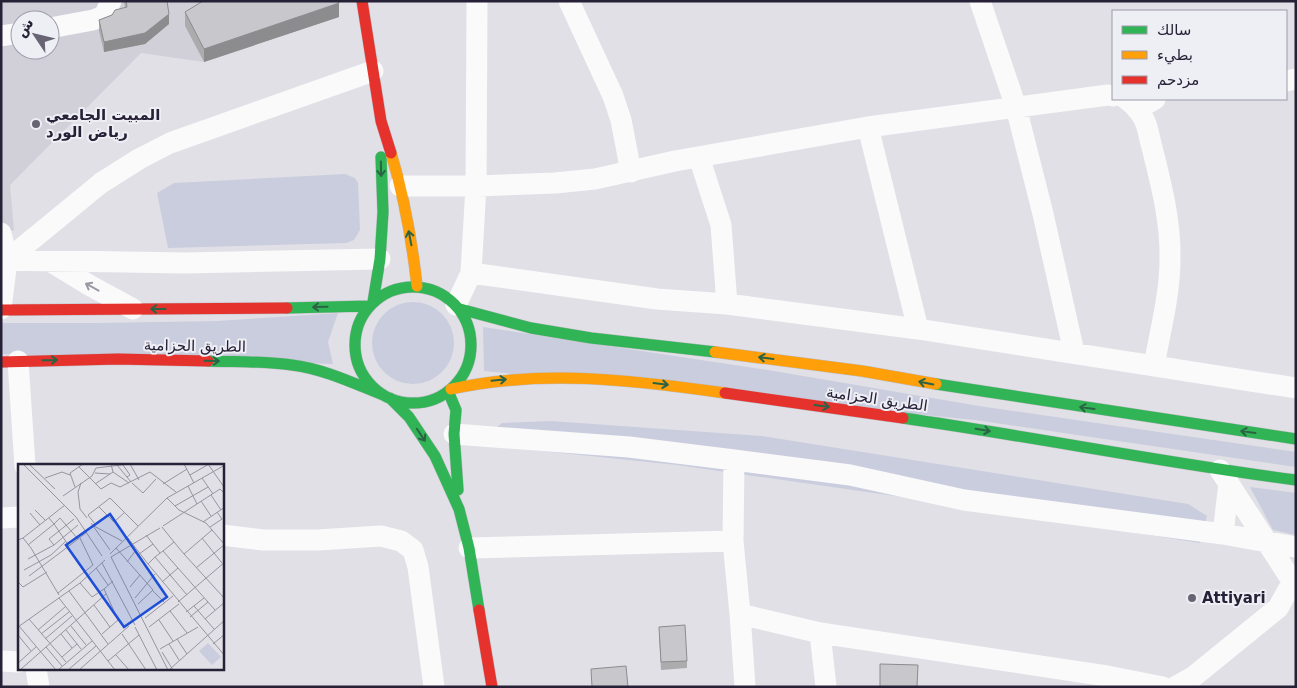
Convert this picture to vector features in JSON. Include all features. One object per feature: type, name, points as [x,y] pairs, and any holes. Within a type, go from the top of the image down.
[{"type":"main road","points":[[362,1],[381,120],[400,186],[413,251],[417,286]]},
{"type":"main road","points":[[381,120],[383,212],[380,259],[371,304],[359,320],[355,337],[355,354],[360,371],[370,385],[408,417],[435,456],[459,509],[469,548],[492,687]]},
{"type":"main road","name":"الطريق الحزامية","points":[[1,309],[133,309],[371,304],[393,290],[401,287],[417,286],[432,289],[447,297],[458,307],[531,328],[591,338],[696,349],[862,371],[979,392],[1296,439]]},
{"type":"main road","points":[[458,307],[468,324],[471,342],[469,359],[463,375],[450,390],[456,410],[454,434],[459,509]]},
{"type":"main road","name":"الطريق الحزامية","points":[[10,361],[118,359],[259,362],[293,365],[327,373],[386,397],[413,403],[438,398],[450,390],[472,383],[503,379],[593,378],[640,381],[969,428],[1224,476],[1296,480]]},
{"type":"street","points":[[60,26],[104,16],[111,1]]},
{"type":"street","points":[[458,307],[471,273],[476,186],[477,1]]},
{"type":"street","points":[[569,1],[613,96],[621,120],[631,172]]},
{"type":"street","points":[[980,1],[1016,107],[1043,214],[1074,352]]},
{"type":"street","points":[[4,260],[101,183],[170,143],[373,71]]},
{"type":"street","points":[[400,186],[476,186],[555,183],[594,179],[698,157],[868,127],[1112,96]]},
{"type":"street","points":[[1139,102],[1147,126],[1169,231],[1170,261],[1168,284],[1154,366]]},
{"type":"street","points":[[868,127],[918,329]]},
{"type":"street","points":[[698,157],[721,226],[727,304]]},
{"type":"street","points":[[1,233],[4,260],[1,309]]},
{"type":"street","points":[[4,260],[185,263],[380,259]]},
{"type":"street","points":[[53,262],[89,285],[133,309]]},
{"type":"street","points":[[471,273],[657,299],[727,304],[918,329],[1296,388]]},
{"type":"street","points":[[10,361],[25,464]]},
{"type":"street","points":[[454,434],[629,447],[850,475],[964,500],[1223,534],[1296,547]]},
{"type":"street","points":[[734,460],[733,541],[745,687]]},
{"type":"street","points":[[1223,534],[1224,476]]},
{"type":"street","points":[[1175,687],[1193,677],[1278,608],[1294,585],[1224,476]]},
{"type":"street","points":[[1,518],[18,517]]},
{"type":"street","points":[[224,535],[263,540],[318,540],[381,536],[401,541],[413,550],[418,567],[434,687]]},
{"type":"street","points":[[469,548],[733,541]]},
{"type":"street","points":[[740,614],[820,633],[1106,676],[1163,687]]},
{"type":"street","points":[[820,633],[826,687]]},
{"type":"street","points":[[1,661],[18,662]]},
{"type":"street","points":[[36,670],[39,687]]},
{"type":"shaded area","name":"المبيت الجامعي رياض الورد","points":[[1,1],[226,1],[185,26],[204,62],[141,53],[10,185],[14,230],[1,236]]},
{"type":"shaded area","points":[[345,174],[355,178],[358,183],[360,230],[354,240],[346,243],[168,248],[157,193],[174,183]]},
{"type":"shaded area","points":[[413,302],[429,305],[442,314],[451,327],[454,343],[451,359],[442,372],[429,381],[413,384],[397,381],[384,372],[375,359],[372,343],[375,327],[384,314],[397,305]]},
{"type":"shaded area","points":[[338,313],[328,342],[333,364],[1,354],[1,323],[217,321]]},
{"type":"shaded area","points":[[483,327],[768,370],[979,406],[1296,452],[1296,467],[975,420],[484,371]]},
{"type":"shaded area","points":[[551,421],[762,436],[1188,504],[1207,516],[1200,543],[958,505],[677,465],[475,444],[502,423]]},
{"type":"shaded area","points":[[1250,487],[1296,493],[1296,535],[1273,530]]},
{"type":"building","points":[[126,1],[167,1],[169,14],[145,33],[104,42],[99,20],[112,15],[115,10],[127,7]]},
{"type":"building","points":[[203,1],[339,1],[339,3],[204,49],[185,12]]},
{"type":"building","points":[[685,625],[687,661],[661,662],[659,627]]},
{"type":"building","points":[[880,664],[918,665],[917,687],[880,687]]},
{"type":"building","points":[[626,666],[628,687],[592,687],[591,669]]},
{"type":"traffic: fast","points":[[373,302],[380,259],[383,212],[381,157]]},
{"type":"traffic: fast","points":[[413,287],[435,291],[454,304],[467,323],[471,345],[467,367],[454,386],[435,399],[413,403],[391,399],[372,386],[359,367],[355,345],[359,323],[372,304],[391,291],[413,287]]},
{"type":"traffic: fast","points":[[287,308],[369,306]]},
{"type":"traffic: fast","points":[[460,309],[531,328],[591,338],[715,352]]},
{"type":"traffic: fast","points":[[208,361],[271,363],[304,367],[338,377],[383,395]]},
{"type":"traffic: fast","points":[[936,384],[1296,439]]},
{"type":"traffic: fast","points":[[448,391],[456,410],[454,434],[458,490]]},
{"type":"traffic: fast","points":[[390,398],[409,417],[435,456],[459,509],[469,548],[479,610]]},
{"type":"traffic: fast","points":[[903,418],[1296,480]]},
{"type":"traffic: slow","points":[[391,153],[407,219],[417,286]]},
{"type":"traffic: slow","points":[[715,352],[862,371],[936,384]]},
{"type":"traffic: slow","points":[[451,389],[520,379],[554,378],[622,381],[725,393]]},
{"type":"traffic: jam","points":[[362,1],[381,121],[391,153]]},
{"type":"traffic: jam","points":[[1,310],[287,308]]},
{"type":"traffic: jam","points":[[1,362],[118,359],[208,361]]},
{"type":"traffic: jam","points":[[725,393],[903,418]]},
{"type":"traffic: jam","points":[[479,610],[492,687]]},
{"type":"place","name":"المبيت الجامعي رياض الورد","points":[[36,124]]},
{"type":"place","name":"Attiyari","points":[[1192,598]]}]
